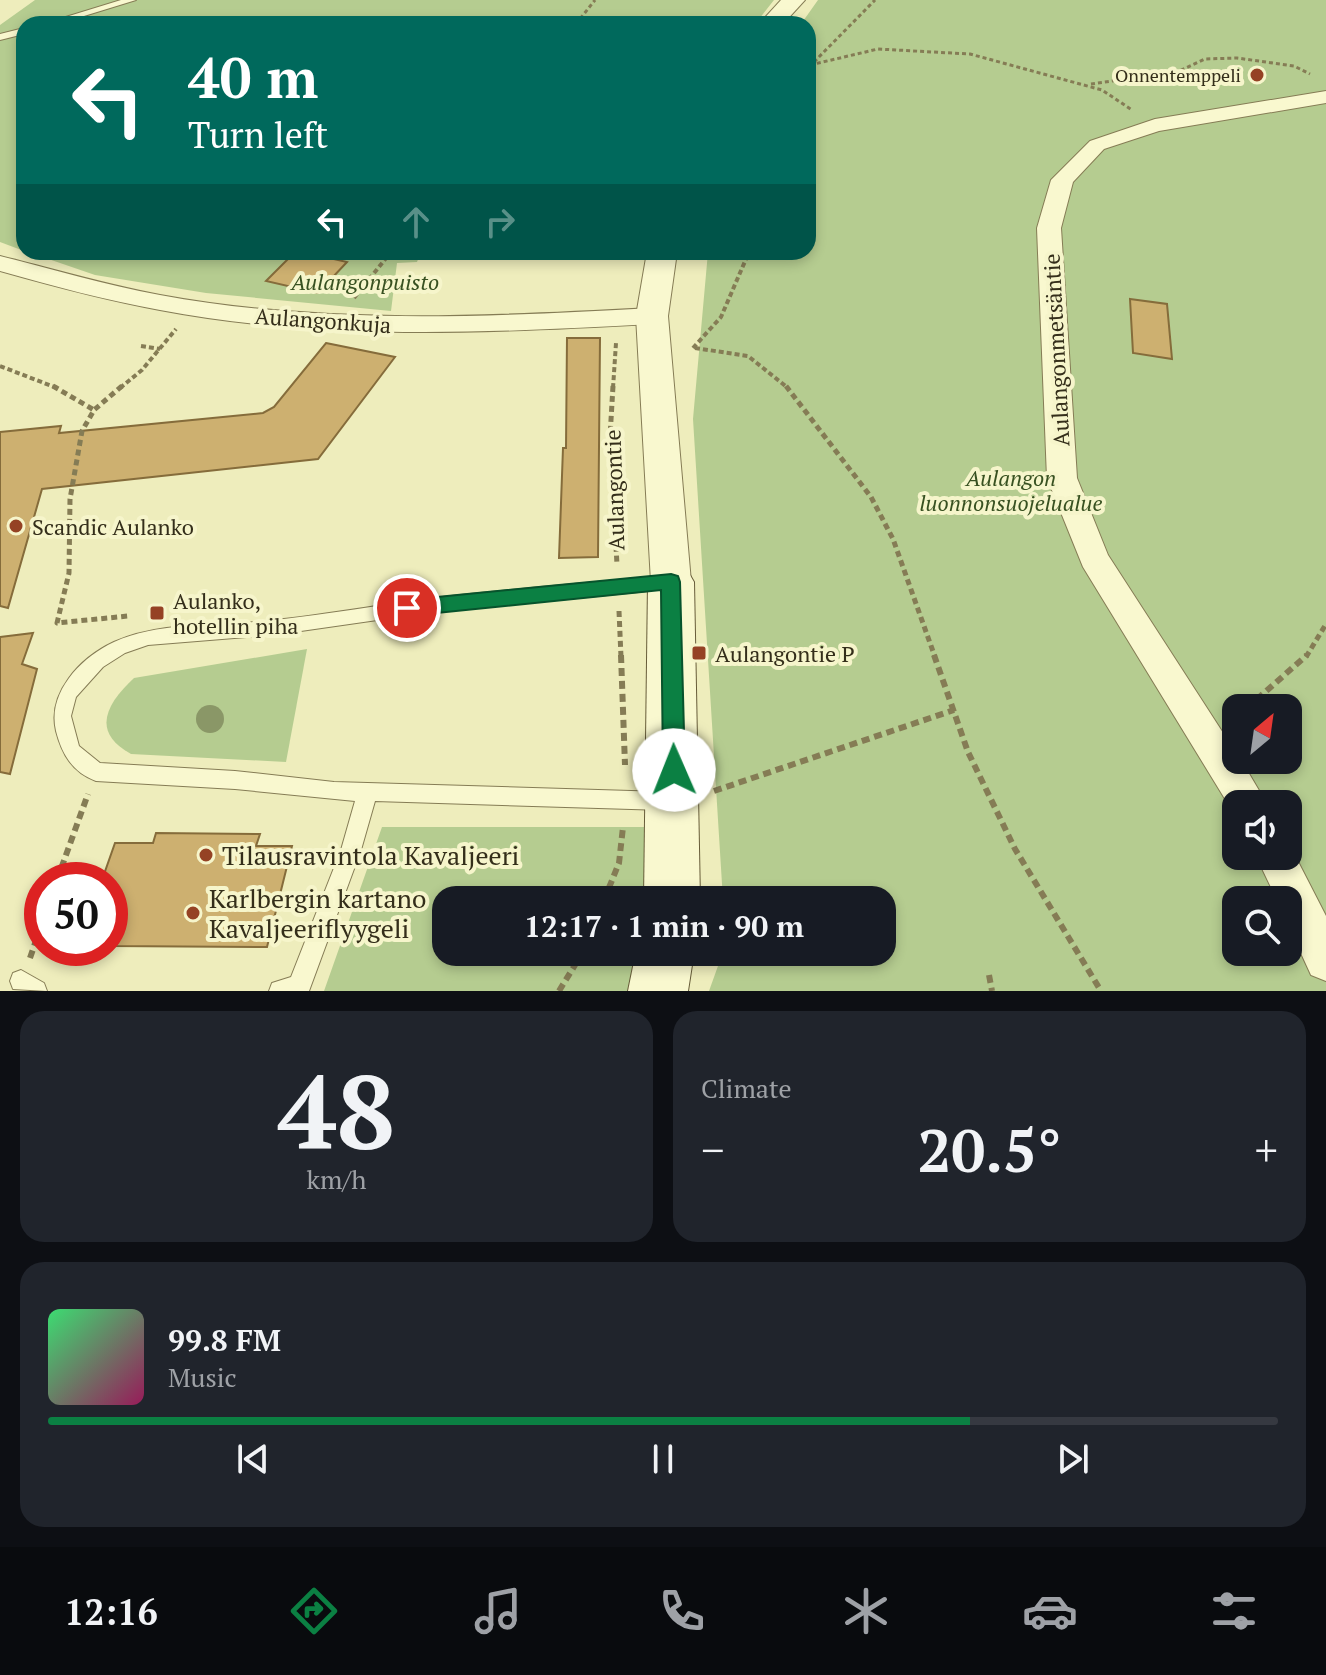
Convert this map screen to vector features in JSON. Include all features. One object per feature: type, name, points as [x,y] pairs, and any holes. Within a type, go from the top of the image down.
[{"type":"main road","points":[[669,886],[650,801],[671,582]]},
{"type":"main road","points":[[658,991],[662,966]]},
{"type":"street","points":[[778,16],[794,0]]},
{"type":"street","name":"Aulangonmetsäntie","points":[[1239,790],[1094,559],[1062,478],[1049,228],[1062,180],[1097,145],[1155,125],[1319,86]]},
{"type":"street","points":[[661,260],[653,334],[671,582]]},
{"type":"street","name":"Aulangonkuja","points":[[1,264],[95,292],[193,310],[375,326],[473,326],[653,334]]},
{"type":"street","points":[[1283,870],[1326,960]]},
{"type":"lane","points":[[76,16],[131,0]]},
{"type":"lane","points":[[650,801],[367,792],[96,772],[71,751],[62,716],[68,693],[97,662],[119,648],[147,638],[273,628],[433,605],[671,582]]},
{"type":"lane","points":[[280,991],[299,987],[351,850],[367,792]]},
{"type":"path","points":[[582,16],[595,0]]},
{"type":"path","points":[[816,60],[875,0]]},
{"type":"path","points":[[816,64],[878,49],[970,54],[1102,90],[1155,125]]},
{"type":"path","points":[[1086,85],[1177,72],[1205,59],[1237,58],[1294,66],[1319,86]]},
{"type":"path","points":[[346,309],[385,260]]},
{"type":"path","points":[[695,348],[721,318],[746,260]]},
{"type":"path","points":[[130,616],[57,623],[69,573],[73,485],[82,431],[94,410],[142,370],[193,310]]},
{"type":"path","name":"Aulangontie","points":[[610,886],[650,801],[618,585],[610,437],[616,355],[653,334],[695,348],[748,356],[790,390],[871,497],[893,539],[968,752],[1015,849],[1101,991]]},
{"type":"path","points":[[141,346],[160,349]]},
{"type":"path","points":[[0,366],[49,384],[94,410]]},
{"type":"path","points":[[1263,694],[1306,657],[1326,624]]},
{"type":"path","points":[[726,786],[954,710]]},
{"type":"path","points":[[64,862],[96,772]]},
{"type":"path","points":[[559,991],[574,966]]},
{"type":"path","points":[[989,975],[992,991]]},
{"type":"green space","points":[[35,0],[774,0],[761,16],[16,16],[16,248],[0,242],[0,25]]},
{"type":"green space","name":"Aulangon luonnonsuojelualue","points":[[818,0],[1326,0],[1326,991],[709,991],[718,966],[896,966],[896,886],[722,886],[693,419],[707,260],[816,260],[816,16],[807,16]]},
{"type":"green space","name":"Aulangonpuisto","points":[[51,260],[418,260],[397,263],[391,311],[206,293],[95,275]]},
{"type":"green space","points":[[307,649],[286,762],[131,754],[110,736],[107,717],[110,707],[134,678]]},
{"type":"green space","points":[[382,827],[659,827],[656,886],[432,886],[432,966],[635,966],[628,991],[324,991]]},
{"type":"building","points":[[287,260],[347,262],[318,293],[266,281]]},
{"type":"building","points":[[1130,299],[1167,304],[1172,359],[1133,353]]},
{"type":"building","points":[[567,338],[600,338],[598,557],[559,558],[563,448],[566,448]]},
{"type":"building","points":[[326,343],[395,357],[318,459],[42,489],[8,608],[0,606],[0,432],[61,426],[59,433],[263,413],[274,407]]},
{"type":"building","points":[[33,633],[22,664],[37,669],[10,774],[0,772],[0,637]]},
{"type":"building","name":"Karlbergin kartano Kavaljeeriflyygeli","points":[[156,833],[260,834],[256,846],[292,846],[267,947],[128,946],[128,862],[108,862],[115,843],[153,843]]},
{"type":"place","name":"Onnentemppeli","points":[[1257,75]]},
{"type":"place","name":"Scandic Aulanko","points":[[16,526]]},
{"type":"place","name":"Aulanko, hotellin piha","points":[[157,613]]},
{"type":"place","name":"Aulangontie P","points":[[699,653]]},
{"type":"place","name":"Tilausravintola Kavaljeeri","points":[[206,855]]},
{"type":"place","name":"Karlbergin kartano Kavaljeeriflyygeli","points":[[193,913]]},
{"type":"route","points":[[407,608],[671,582],[674,770]]}]
